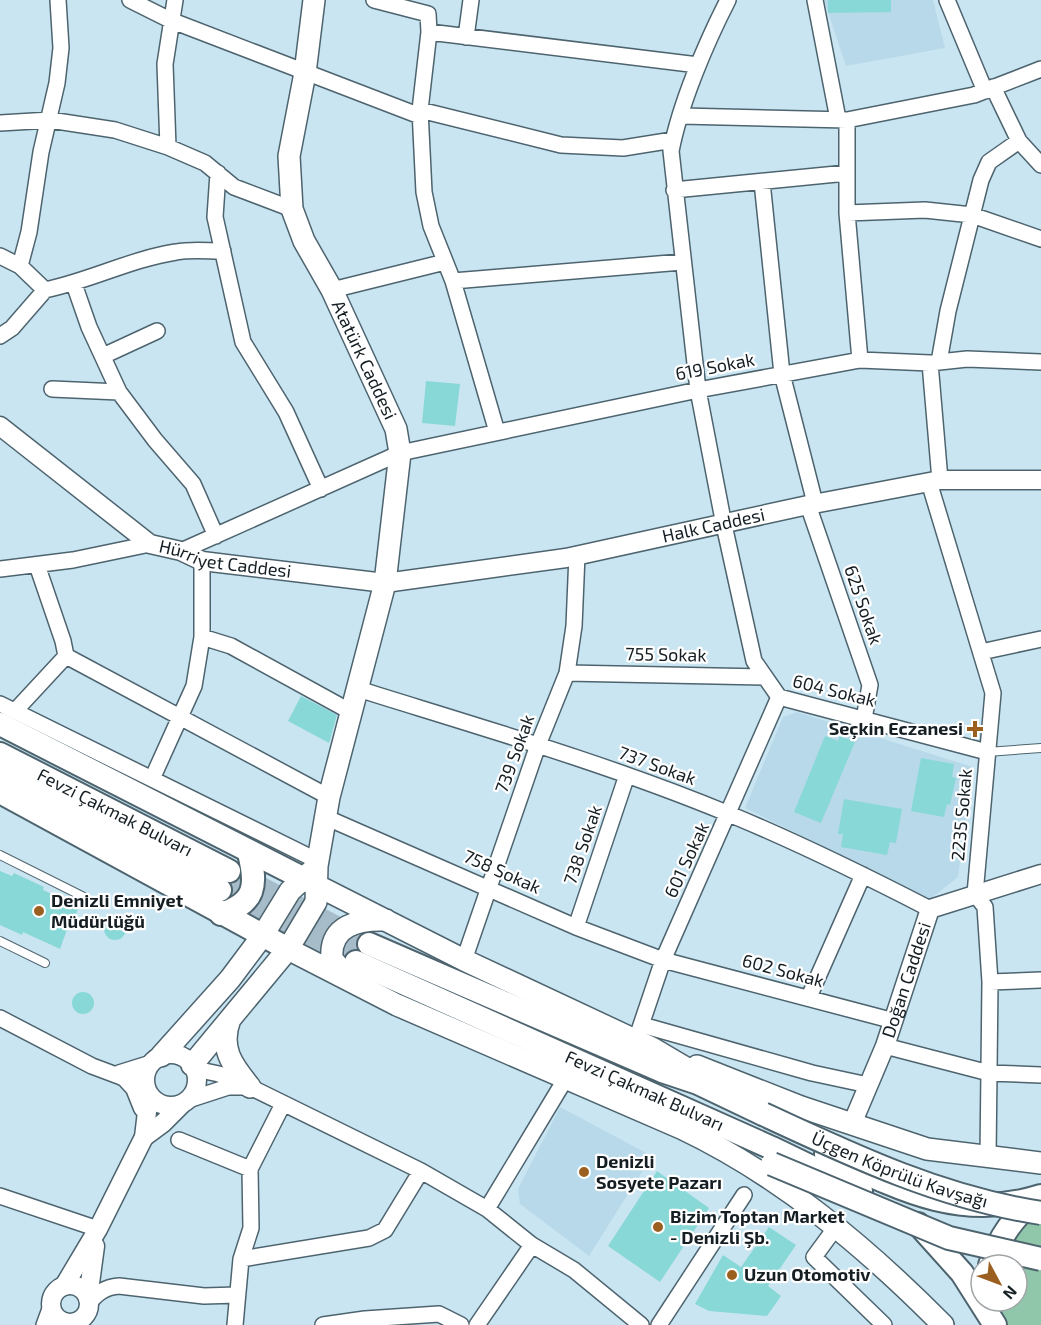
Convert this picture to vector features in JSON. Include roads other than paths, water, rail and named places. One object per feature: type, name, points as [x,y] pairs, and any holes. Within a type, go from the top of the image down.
[{"type":"main road","name":"Atatürk Caddesi","points":[[193,1067],[231,1016],[288,949],[316,902],[313,873],[327,807],[385,583],[399,453],[396,429],[332,290],[304,241],[292,209],[289,156],[305,73],[314,0]]},
{"type":"main road","points":[[7,718],[249,853],[313,873],[386,920],[464,960],[801,1107],[927,1149],[1041,1163]]},
{"type":"main road","name":"Fevzi Çakmak Bulvarı","points":[[0,754],[224,880],[0,775]]},
{"type":"main road","points":[[0,792],[288,949],[355,972]]},
{"type":"main road","points":[[221,914],[243,904],[251,894],[254,876],[249,853]]},
{"type":"main road","points":[[156,1060],[230,979],[263,935],[290,891],[313,873]]},
{"type":"main road","points":[[386,920],[352,922],[339,932],[335,939],[332,959],[355,972],[397,1005],[707,1141],[772,1164],[949,1238],[1041,1259]]},
{"type":"main road","name":"Fevzi Çakmak Bulvarı","points":[[369,944],[662,1071],[698,1083],[763,1114]]},
{"type":"main road","name":"Fevzi Çakmak Bulvarı","points":[[355,972],[674,1104],[853,1186],[892,1207],[928,1232],[993,1316]]},
{"type":"main road","points":[[231,1016],[225,1038],[227,1054],[250,1088]]},
{"type":"main road","points":[[643,1038],[763,1114]]},
{"type":"main road","points":[[662,1071],[729,1108],[875,1178],[928,1199],[949,1204],[994,1205],[1041,1197]]},
{"type":"main road","points":[[674,1104],[723,1131],[772,1164]]},
{"type":"main road","name":"Üçgen Köprülü Kavşağı","points":[[763,1114],[913,1181],[1010,1209],[1041,1214]]},
{"type":"main road","points":[[707,1141],[760,1173],[836,1227],[913,1295],[943,1325]]},
{"type":"main road","points":[[996,1253],[1006,1232],[1029,1205],[1041,1197]]},
{"type":"street","points":[[20,266],[29,232],[41,152],[50,120],[61,48],[58,0]]},
{"type":"street","points":[[130,0],[170,20],[305,73],[420,113],[561,145],[623,148],[673,140]]},
{"type":"street","points":[[168,147],[165,64],[170,20],[175,0]]},
{"type":"street","points":[[374,0],[428,14],[429,32],[420,113],[424,192],[431,226],[453,280],[497,432]]},
{"type":"street","points":[[466,37],[471,0]]},
{"type":"street","name":"604 Sokak","points":[[728,0],[699,65],[671,151],[698,390],[723,525],[754,661],[779,698],[987,752]]},
{"type":"street","points":[[814,0],[843,119],[847,213],[860,360]]},
{"type":"street","points":[[947,0],[989,89],[1019,141],[1041,165]]},
{"type":"street","points":[[429,32],[699,65]]},
{"type":"street","points":[[682,116],[843,119],[974,95],[1041,69]]},
{"type":"street","points":[[0,123],[50,120],[115,130],[168,147],[205,163],[234,187],[292,209]]},
{"type":"street","name":"2235 Sokak","points":[[988,1158],[990,982],[985,907],[975,894],[993,693],[935,481],[935,362],[981,180],[989,162],[1019,141]]},
{"type":"street","points":[[218,173],[215,217],[243,342],[286,412],[321,489]]},
{"type":"street","points":[[674,190],[847,173]]},
{"type":"street","name":"625 Sokak","points":[[762,182],[782,374],[811,504],[870,685],[864,719]]},
{"type":"street","points":[[847,213],[924,210],[972,215],[1041,239]]},
{"type":"street","points":[[0,336],[12,328],[45,290],[74,284],[113,268],[177,252],[223,251]]},
{"type":"street","points":[[0,256],[20,266],[45,290]]},
{"type":"street","points":[[332,290],[445,262]]},
{"type":"street","points":[[453,280],[682,262]]},
{"type":"street","points":[[74,284],[119,392],[154,440],[193,483],[216,536]]},
{"type":"street","points":[[103,356],[157,331]]},
{"type":"street","name":"619 Sokak","points":[[181,551],[399,453],[698,390],[860,360],[935,362],[967,359],[1041,362]]},
{"type":"street","points":[[52,389],[119,392]]},
{"type":"street","name":"Hürriyet Caddesi","points":[[0,426],[150,544],[181,551],[202,561],[385,583]]},
{"type":"street","name":"Halk Caddesi","points":[[385,583],[577,555],[811,504],[935,481],[1041,480]]},
{"type":"street","points":[[0,568],[37,565],[150,544]]},
{"type":"street","name":"739 Sokak","points":[[464,960],[538,745],[567,673],[574,626],[577,555]]},
{"type":"street","points":[[152,779],[194,686],[202,637],[202,561]]},
{"type":"street","points":[[7,718],[66,656],[37,565]]},
{"type":"street","points":[[202,637],[231,646],[353,713]]},
{"type":"street","points":[[981,652],[1041,639]]},
{"type":"street","name":"758 Sokak","points":[[66,656],[181,719],[327,807],[576,927],[663,960]]},
{"type":"street","name":"755 Sokak","points":[[567,673],[765,677]]},
{"type":"street","name":"737 Sokak","points":[[358,689],[538,745],[729,814],[863,875],[930,909]]},
{"type":"street","name":"601 Sokak","points":[[643,1038],[663,960],[779,698]]},
{"type":"street","points":[[0,704],[7,718],[152,779],[313,873]]},
{"type":"street","name":"738 Sokak","points":[[576,927],[627,776]]},
{"type":"street","name":"Doğan Caddesi","points":[[852,1124],[885,1046],[930,909],[1041,874]]},
{"type":"street","points":[[809,997],[863,875]]},
{"type":"street","name":"602 Sokak","points":[[663,960],[894,1021]]},
{"type":"street","points":[[990,982],[1041,980]]},
{"type":"street","points":[[0,1018],[92,1066],[121,1075],[148,1091],[163,1105],[185,1102],[228,1087],[250,1088]]},
{"type":"street","points":[[643,1038],[868,1085]]},
{"type":"street","points":[[885,1046],[989,1073],[1041,1075]]},
{"type":"street","points":[[121,1075],[156,1060],[176,1055],[193,1067],[219,1074],[250,1088],[421,1171],[487,1209],[532,1245],[574,1270],[641,1325]]},
{"type":"street","points":[[44,1325],[54,1293],[64,1286],[98,1229],[146,1129],[148,1091],[145,1079],[156,1060]]},
{"type":"street","points":[[146,1129],[163,1123],[185,1102],[196,1085],[193,1067]]},
{"type":"street","points":[[121,1075],[139,1095],[146,1129]]},
{"type":"street","points":[[487,1209],[567,1078]]},
{"type":"street","points":[[235,1325],[241,1259],[251,1228],[250,1169],[283,1104]]},
{"type":"street","points":[[179,1140],[250,1169]]},
{"type":"street","points":[[241,1259],[369,1238],[385,1230],[421,1171]]},
{"type":"street","points":[[659,1325],[744,1195]]},
{"type":"street","points":[[0,1196],[98,1229]]},
{"type":"street","points":[[836,1227],[814,1257],[884,1325]]},
{"type":"street","points":[[89,1309],[98,1229]]},
{"type":"street","points":[[477,1325],[532,1245]]},
{"type":"street","points":[[64,1286],[80,1288],[89,1309]]},
{"type":"street","points":[[51,1306],[63,1323],[80,1319],[89,1309],[97,1293],[109,1287],[119,1286],[204,1296],[237,1295]]},
{"type":"street","points":[[615,1325],[625,1313]]},
{"type":"street","points":[[323,1325],[365,1319],[439,1314],[461,1325]]},
{"type":"lane","points":[[987,752],[1041,748]]},
{"type":"lane","points":[[0,855],[84,897]]},
{"type":"lane","points":[[0,941],[45,963]]},
{"type":"tunnel","points":[[229,871],[369,944]]},
{"type":"tunnel","points":[[220,890],[356,962]]},
{"type":"place","name":"Seçkin Eczanesi","points":[[975,729]]},
{"type":"place","name":"Denizli Emniyet Müdürlüğü","points":[[39,911]]},
{"type":"place","name":"Denizli Sosyete Pazarı","points":[[584,1172]]},
{"type":"place","name":"Bizim Toptan Market - Denizli Şb.","points":[[658,1227]]},
{"type":"place","name":"Uzun Otomotiv","points":[[732,1275]]}]
